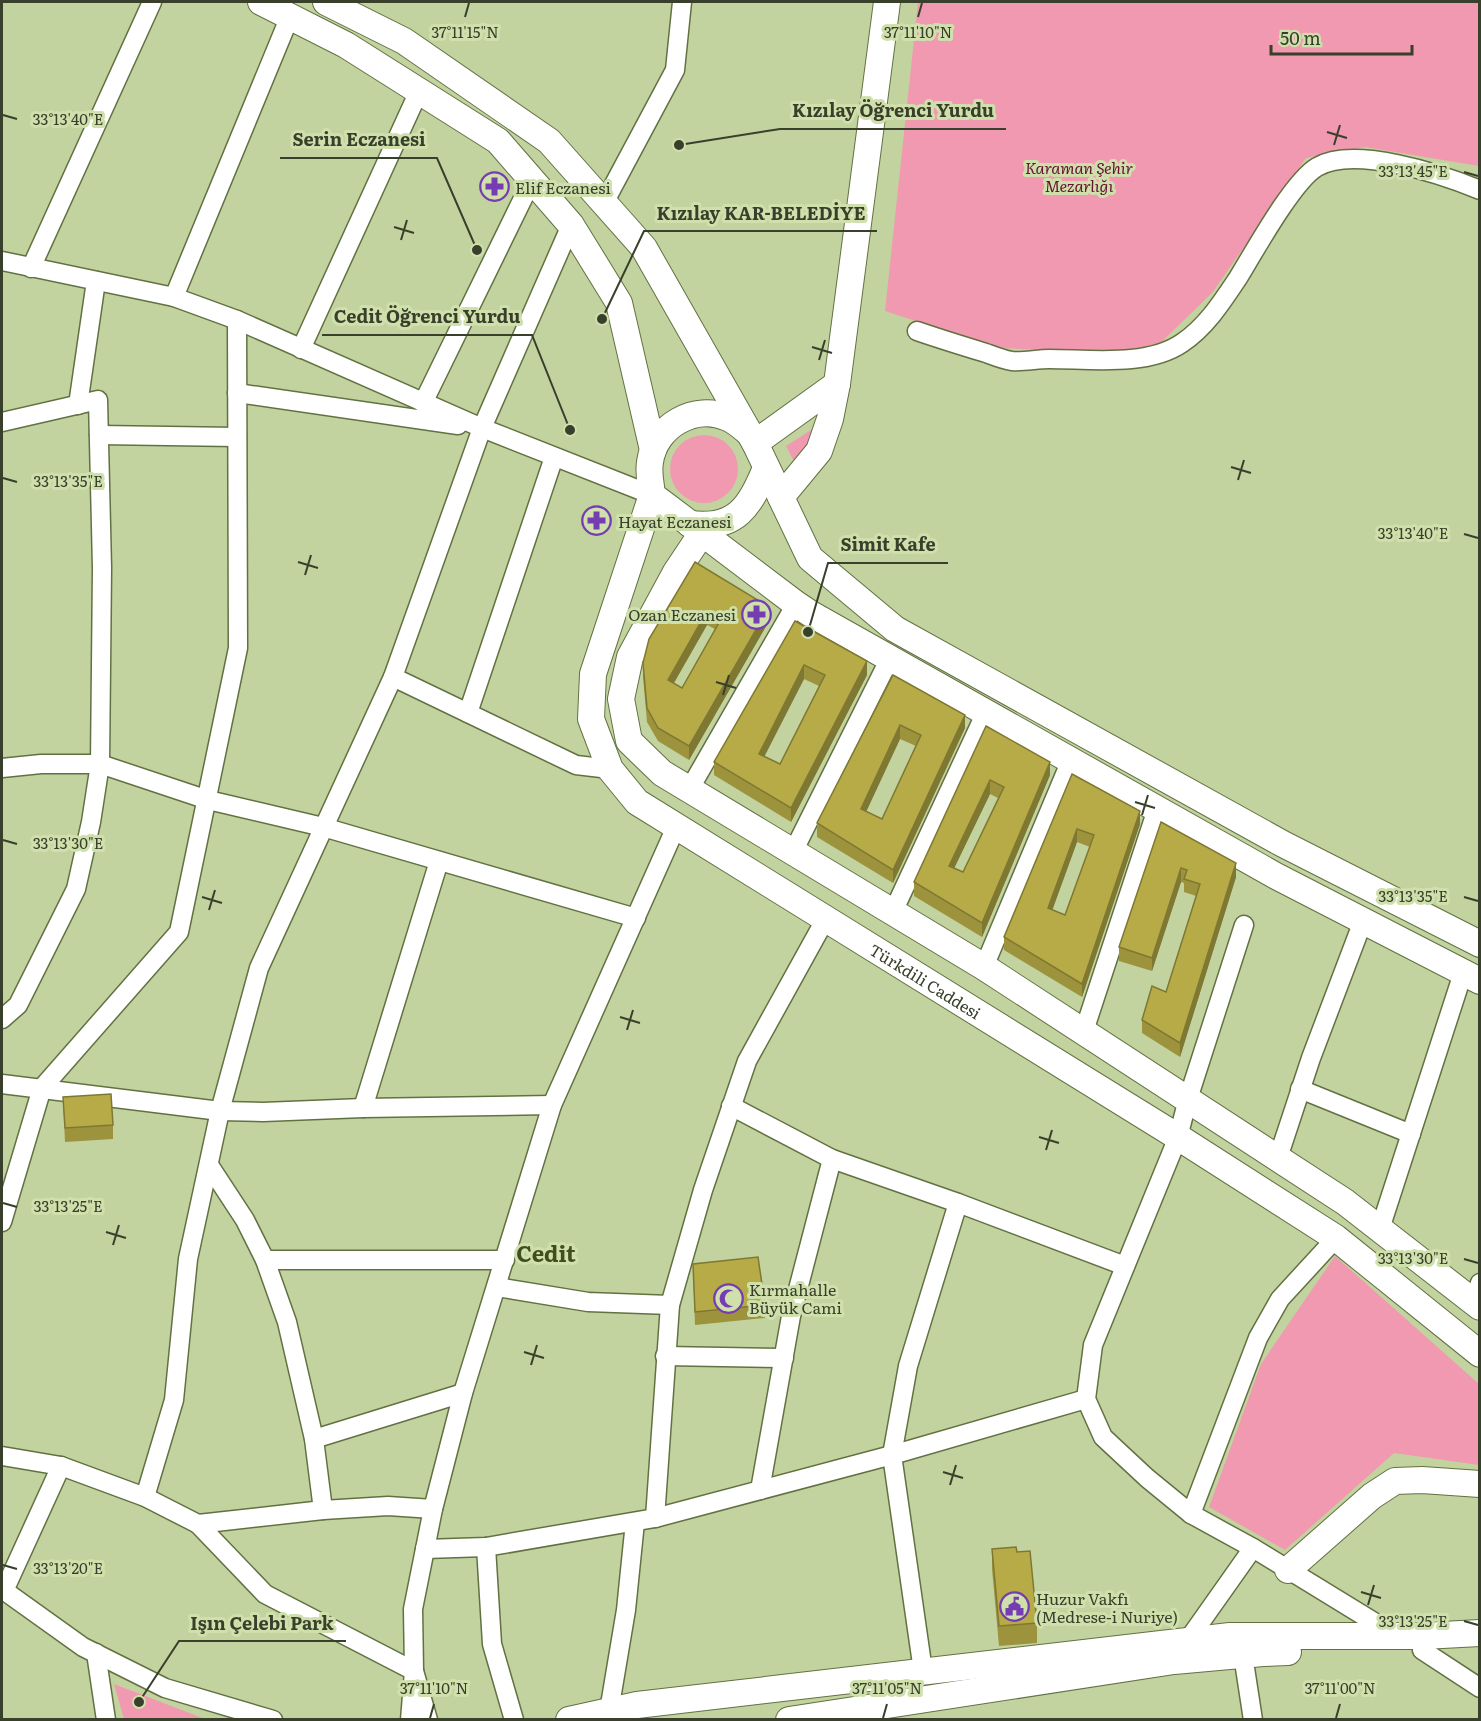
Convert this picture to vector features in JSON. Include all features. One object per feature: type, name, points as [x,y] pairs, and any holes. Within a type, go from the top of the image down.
[{"type":"main road","points":[[261,2],[346,45],[498,141],[571,225],[619,303],[653,450]]},
{"type":"main road","points":[[326,2],[404,41],[549,141],[644,248],[751,437],[810,558],[895,629],[1283,844],[1479,944]]},
{"type":"main road","points":[[781,496],[819,451],[830,418],[837,384],[887,2]]},
{"type":"main road","points":[[751,437],[837,384]]},
{"type":"main road","points":[[751,437],[728,418],[711,414],[693,415],[676,422],[662,434],[653,450],[649,463],[652,495],[796,604],[1276,876],[1471,977]]},
{"type":"main road","points":[[766,468],[747,507],[734,517],[719,524],[702,525],[696,529],[676,572],[630,657],[621,699],[629,741],[662,773],[984,967],[1084,1031],[1345,1202],[1477,1298]]},
{"type":"main road","name":"Türkdili Caddesi","points":[[652,495],[593,674],[591,719],[610,769],[637,802],[1178,1137],[1335,1238],[1479,1354]]},
{"type":"main road","points":[[1288,1570],[1372,1496],[1395,1481],[1422,1480],[1479,1484]]},
{"type":"main road","points":[[569,1719],[649,1703],[1230,1636],[1396,1636],[1479,1633]]},
{"type":"main road","points":[[789,1719],[1174,1661],[1244,1654],[1479,1649]]},
{"type":"street","points":[[31,268],[152,2]]},
{"type":"street","points":[[604,203],[675,70],[682,2]]},
{"type":"street","points":[[174,297],[290,16]]},
{"type":"street","points":[[301,349],[418,91]]},
{"type":"street","points":[[917,331],[1011,361],[1128,359],[1159,355],[1182,344],[1207,322],[1285,203],[1317,167],[1334,161],[1358,158],[1385,161],[1479,190]]},
{"type":"street","points":[[423,403],[532,180]]},
{"type":"street","points":[[145,1497],[174,1400],[188,1259],[220,1111],[259,968],[393,677],[482,428],[571,225]]},
{"type":"street","points":[[2,261],[174,297],[237,320],[482,428],[652,495]]},
{"type":"street","points":[[78,405],[96,281]]},
{"type":"street","points":[[2,1222],[42,1088],[179,932],[238,648],[237,320]]},
{"type":"street","points":[[237,393],[482,428]]},
{"type":"street","points":[[2,422],[98,400],[102,568],[100,764],[91,822],[76,889],[18,1005],[2,1019]]},
{"type":"street","points":[[99,435],[237,437]]},
{"type":"street","points":[[468,713],[554,457]]},
{"type":"street","points":[[688,790],[796,604]]},
{"type":"street","points":[[794,852],[890,658]]},
{"type":"street","points":[[393,677],[576,765],[610,769]]},
{"type":"street","points":[[893,912],[986,712]]},
{"type":"street","points":[[984,967],[1071,760]]},
{"type":"street","points":[[2,768],[41,764],[100,764],[208,801],[323,827],[636,918]]},
{"type":"street","points":[[1084,1031],[1157,809]]},
{"type":"street","points":[[410,1719],[414,1671],[413,1609],[433,1509],[463,1393],[506,1260],[552,1105],[676,827]]},
{"type":"street","points":[[363,1108],[439,861]]},
{"type":"street","points":[[655,1518],[670,1305],[703,1190],[747,1061],[825,920]]},
{"type":"street","points":[[1278,1158],[1300,1089],[1363,921]]},
{"type":"street","points":[[1244,925],[1178,1137],[1093,1345],[1086,1399],[1103,1437],[1147,1478],[1191,1514],[1253,1548],[1396,1636]]},
{"type":"street","points":[[1380,1229],[1411,1134],[1471,977]]},
{"type":"street","points":[[2,1084],[220,1111],[552,1105]]},
{"type":"street","points":[[1300,1089],[1411,1134]]},
{"type":"street","points":[[731,1106],[832,1159],[958,1203],[1125,1266]]},
{"type":"street","points":[[760,1490],[791,1316],[832,1159]]},
{"type":"street","points":[[209,1164],[245,1220],[265,1260],[287,1322],[314,1439],[323,1510]]},
{"type":"street","points":[[923,1671],[892,1455],[909,1366],[958,1203]]},
{"type":"street","points":[[1191,1514],[1258,1338],[1280,1299],[1335,1238]]},
{"type":"street","points":[[265,1260],[506,1260]]},
{"type":"street","points":[[497,1287],[588,1302],[670,1305]]},
{"type":"street","points":[[665,1356],[784,1358]]},
{"type":"street","points":[[314,1439],[463,1393]]},
{"type":"street","points":[[425,1549],[486,1547],[655,1518],[892,1455],[1086,1399]]},
{"type":"street","points":[[2,1456],[62,1466],[145,1497],[198,1524],[265,1594],[414,1671],[428,1719]]},
{"type":"street","points":[[62,1466],[3,1590],[83,1647],[165,1688],[273,1719]]},
{"type":"street","points":[[198,1524],[323,1510],[388,1506],[433,1509]]},
{"type":"street","points":[[609,1711],[626,1610],[635,1522]]},
{"type":"street","points":[[486,1547],[492,1644],[514,1719]]},
{"type":"street","points":[[1188,1640],[1253,1548]]},
{"type":"street","points":[[1422,1650],[1479,1688]]},
{"type":"street","points":[[96,1653],[106,1719]]},
{"type":"street","points":[[1244,1654],[1253,1719]]},
{"type":"green space","name":"Karaman Şehir Mezarlığı","points":[[918,2],[1479,2],[1479,166],[1365,147],[1306,158],[1212,293],[1149,354],[999,348],[885,311]]},
{"type":"green space","points":[[822,423],[796,465],[786,446]]},
{"type":"green space","points":[[704,435],[717,438],[728,445],[735,456],[738,469],[735,482],[728,493],[717,500],[704,503],[691,500],[680,493],[673,482],[670,469],[673,456],[680,445],[691,438]]},
{"type":"green space","points":[[1335,1256],[1479,1384],[1479,1465],[1394,1453],[1285,1550],[1209,1507],[1261,1364]]},
{"type":"green space","points":[[114,1684],[205,1719],[124,1719]]},
{"type":"building","points":[[695,562],[769,607],[689,746],[658,728],[647,708],[643,663],[649,639]],"holes":[[[707,611],[721,619],[682,688],[668,680]]]},
{"type":"building","points":[[795,621],[867,661],[791,808],[714,762]],"holes":[[[804,665],[825,675],[780,764],[759,754]]]},
{"type":"building","points":[[893,675],[965,715],[893,870],[817,823]],"holes":[[[900,725],[921,735],[882,819],[861,809]]]},
{"type":"building","points":[[986,726],[1050,762],[982,923],[914,882]],"holes":[[[990,780],[1004,787],[963,872],[949,866]]]},
{"type":"building","points":[[1072,774],[1140,811],[1082,984],[1004,937]],"holes":[[[1077,829],[1094,835],[1065,915],[1048,908]]]},
{"type":"building","points":[[1161,822],[1236,863],[1180,1043],[1142,1020],[1152,986],[1166,992],[1200,884],[1184,879],[1187,870],[1181,868],[1152,958],[1119,947]]},
{"type":"building","points":[[111,1094],[113,1125],[65,1128],[63,1097]]},
{"type":"building","name":"Kırmahalle Büyük Cami","points":[[758,1257],[765,1305],[695,1312],[693,1264]]},
{"type":"building","points":[[1016,1547],[1017,1552],[1030,1551],[1037,1623],[999,1626],[992,1549]]},
{"type":"place","name":"Kızılay Öğrenci Yurdu","points":[[679,145]]},
{"type":"place","name":"Elif Eczanesi","points":[[494,187]]},
{"type":"place","name":"Serin Eczanesi","points":[[477,250]]},
{"type":"place","name":"Kızılay KAR-BELEDİYE","points":[[602,319]]},
{"type":"place","name":"Cedit Öğrenci Yurdu","points":[[570,430]]},
{"type":"place","name":"Hayat Eczanesi","points":[[597,521]]},
{"type":"place","name":"Ozan Eczanesi","points":[[757,614]]},
{"type":"place","name":"Simit Kafe","points":[[808,632]]},
{"type":"place","name":"Kırmahalle Büyük Cami","points":[[728,1298]]},
{"type":"place","name":"Huzur Vakfı (Medrese-i Nuriye)","points":[[1015,1607]]},
{"type":"place","name":"Işın Çelebi Park","points":[[139,1702]]},
{"type":"district","name":"Cedit","points":[[546,1252]]}]
